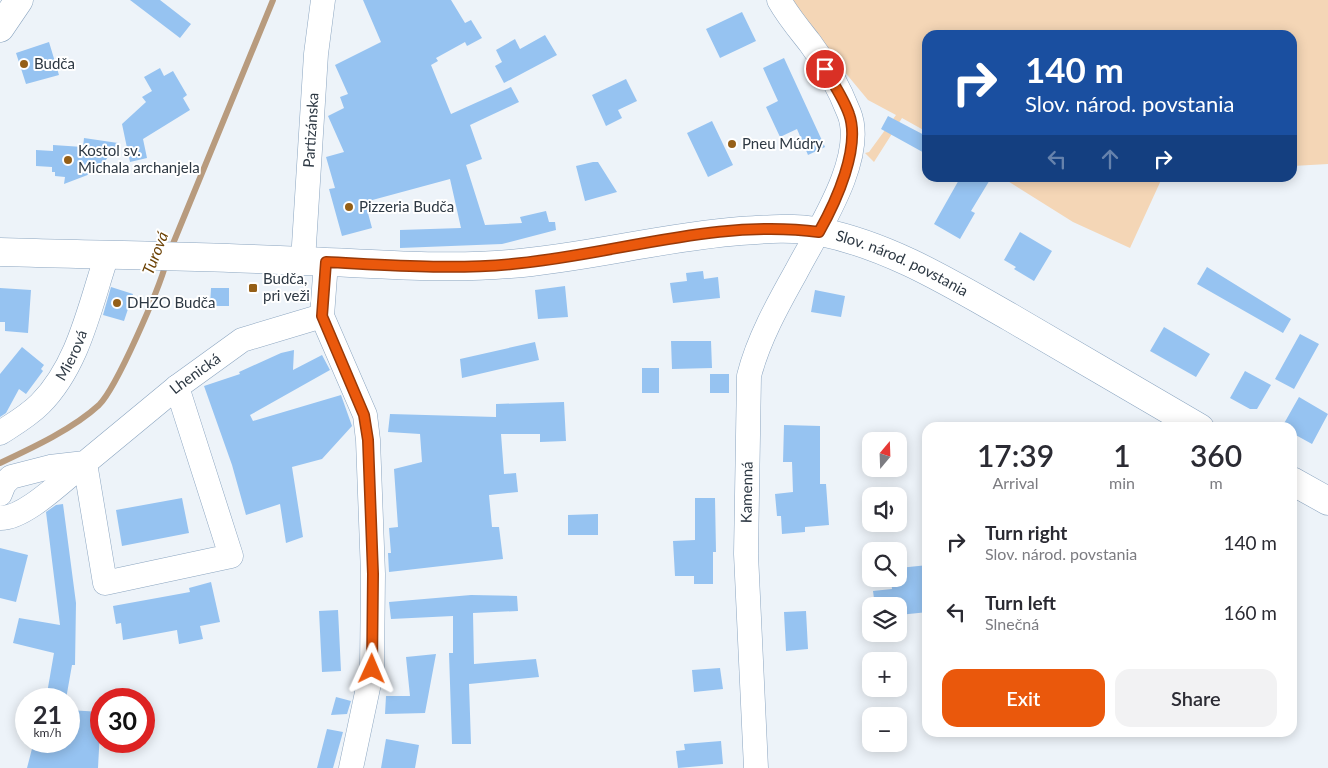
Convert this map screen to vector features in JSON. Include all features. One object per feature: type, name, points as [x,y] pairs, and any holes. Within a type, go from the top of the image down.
[{"type":"street","points":[[0,28],[19,0]]},
{"type":"street","name":"Partizánska","points":[[322,316],[315,261],[316,54],[323,0]]},
{"type":"street","name":"Kamenná","points":[[756,768],[746,554],[750,376],[754,357],[773,316],[828,217],[850,159],[850,115],[811,45],[787,14],[779,0]]},
{"type":"street","name":"Slov. národ. povstania","points":[[0,252],[183,256],[420,266],[512,264],[723,232],[771,228],[819,232],[873,247],[935,275],[1190,422]]},
{"type":"street","name":"Mierová","points":[[0,433],[41,404],[60,378],[74,353],[107,255]]},
{"type":"street","points":[[322,316],[364,415],[368,440],[373,574],[372,669],[351,768]]},
{"type":"street","name":"Lhenická","points":[[0,518],[9,518],[24,510],[177,387],[242,340],[322,316]]},
{"type":"street","points":[[0,494],[11,477],[50,467],[85,462],[105,583],[231,556],[177,387]]},
{"type":"street","points":[[1297,484],[1328,501]]},
{"type":"shaded area","points":[[785,0],[1328,0],[1328,164],[1297,166],[1297,30],[922,30],[922,129],[902,118],[874,162],[865,153],[869,152],[896,115],[868,100]]},
{"type":"shaded area","points":[[1009,182],[1160,182],[1130,248],[1073,222]]},
{"type":"building","points":[[130,0],[160,0],[191,24],[180,38]]},
{"type":"building","points":[[363,0],[451,0],[465,23],[471,20],[482,38],[467,46],[465,42],[436,58],[438,61],[431,65],[451,114],[511,87],[519,102],[470,125],[482,159],[466,165],[485,225],[522,223],[520,217],[546,211],[549,222],[555,222],[556,230],[502,244],[400,248],[400,230],[461,228],[450,179],[365,202],[372,228],[342,236],[329,189],[335,188],[326,157],[344,152],[328,116],[344,108],[340,97],[348,94],[335,65],[381,42]]},
{"type":"building","points":[[742,12],[756,41],[720,58],[706,29]]},
{"type":"building","points":[[545,35],[557,55],[504,83],[495,66],[502,62],[496,50],[515,39],[520,49]]},
{"type":"building","points":[[49,42],[59,75],[26,84],[16,53]]},
{"type":"building","points":[[784,58],[825,147],[808,155],[797,129],[780,137],[766,107],[778,101],[763,68]]},
{"type":"building","points":[[160,68],[164,76],[173,71],[187,95],[183,98],[190,110],[143,139],[147,158],[130,162],[122,124],[146,102],[142,97],[152,91],[144,77]]},
{"type":"building","points":[[626,79],[637,101],[618,110],[622,118],[606,126],[592,95]]},
{"type":"building","points":[[888,116],[922,134],[922,152],[881,129]]},
{"type":"building","points":[[712,121],[733,165],[708,177],[687,133]]},
{"type":"building","name":"Kostol sv. Michala archanjela","points":[[84,138],[118,143],[98,171],[64,184],[65,177],[55,176],[55,172],[52,172],[52,167],[36,166],[36,150],[53,151],[53,145],[83,147]]},
{"type":"building","points":[[598,162],[617,192],[585,201],[576,166]]},
{"type":"building","points":[[958,182],[989,182],[971,211],[975,213],[960,239],[934,224]]},
{"type":"building","points":[[1020,232],[1052,251],[1034,281],[1014,269],[1016,267],[1004,260]]},
{"type":"building","points":[[1207,267],[1291,319],[1283,333],[1197,284]]},
{"type":"building","points":[[703,271],[704,279],[718,277],[720,298],[673,303],[670,283],[687,281],[686,273]]},
{"type":"building","points":[[565,286],[568,317],[538,319],[535,290]]},
{"type":"building","points":[[111,287],[133,294],[124,321],[103,315]]},
{"type":"building","points":[[0,288],[31,290],[28,333],[5,331],[5,322],[0,322]]},
{"type":"building","points":[[211,288],[229,288],[229,306],[210,306]]},
{"type":"building","points":[[815,290],[845,296],[841,317],[811,312]]},
{"type":"building","points":[[1164,327],[1210,354],[1196,377],[1150,351]]},
{"type":"building","points":[[1300,334],[1319,344],[1294,389],[1275,379]]},
{"type":"building","points":[[671,341],[711,341],[712,368],[672,369]]},
{"type":"building","points":[[535,342],[539,360],[462,378],[460,359]]},
{"type":"building","points":[[22,347],[44,365],[41,369],[43,371],[26,394],[19,389],[6,413],[0,417],[0,374]]},
{"type":"building","points":[[294,350],[293,370],[322,355],[330,370],[250,415],[253,421],[341,395],[352,426],[322,459],[292,467],[303,537],[286,543],[280,504],[246,515],[232,465],[204,386],[240,374],[239,372],[281,353]]},
{"type":"building","points":[[642,368],[659,368],[659,393],[642,393]]},
{"type":"building","points":[[1245,371],[1271,385],[1257,409],[1250,409],[1230,398]]},
{"type":"building","points":[[710,374],[729,374],[729,393],[710,393]]},
{"type":"building","points":[[1299,397],[1328,414],[1312,444],[1297,436],[1297,422],[1285,422]]},
{"type":"building","points":[[564,402],[566,441],[540,442],[540,434],[501,434],[504,474],[516,473],[518,492],[489,495],[492,527],[499,527],[503,559],[389,572],[388,553],[391,553],[389,528],[398,527],[394,469],[422,462],[420,434],[388,432],[390,414],[496,417],[496,404]]},
{"type":"building","points":[[784,425],[820,426],[820,484],[826,484],[829,525],[805,527],[805,532],[782,534],[781,516],[777,516],[775,494],[793,492],[792,462],[783,462]]},
{"type":"building","points":[[182,498],[189,533],[122,546],[116,510]]},
{"type":"building","points":[[695,498],[715,498],[716,552],[713,552],[713,584],[694,584],[694,576],[675,576],[673,541],[695,540]]},
{"type":"building","points":[[63,504],[76,603],[75,665],[72,665],[68,688],[48,688],[54,653],[13,643],[19,618],[60,625],[46,512],[56,505]]},
{"type":"building","points":[[598,514],[598,535],[568,535],[568,515]]},
{"type":"building","points":[[0,548],[28,555],[16,602],[0,598]]},
{"type":"building","points":[[922,566],[922,613],[907,614],[907,597],[874,597],[873,591],[892,589],[892,587],[907,587],[907,567]]},
{"type":"building","points":[[211,582],[220,622],[200,626],[203,639],[179,644],[177,630],[123,640],[121,623],[116,624],[113,606],[190,592],[189,588]]},
{"type":"building","points":[[471,595],[517,596],[518,611],[473,613],[474,664],[536,659],[539,677],[469,684],[471,744],[452,744],[449,653],[453,653],[453,616],[391,619],[389,602]]},
{"type":"building","points":[[338,610],[341,671],[322,672],[319,611]]},
{"type":"building","points":[[806,611],[808,649],[786,651],[784,612]]},
{"type":"building","points":[[436,654],[425,713],[385,714],[386,696],[410,696],[406,657]]},
{"type":"building","points":[[720,668],[723,689],[694,692],[692,670]]},
{"type":"building","points":[[336,697],[351,701],[347,714],[331,715]]},
{"type":"building","points":[[80,711],[90,711],[90,753],[99,753],[98,768],[27,768],[31,753],[80,753]]},
{"type":"building","points":[[327,729],[343,732],[333,768],[317,768]]},
{"type":"building","points":[[386,739],[419,745],[415,768],[381,768]]},
{"type":"building","points":[[721,741],[723,764],[678,768],[676,751],[685,750],[684,744]]},
{"type":"waterway","name":"Turová","points":[[170,251],[273,0]]},
{"type":"waterway","name":"Turová","points":[[0,463],[65,430],[99,405],[107,395],[126,359],[146,315],[166,263]]},
{"type":"place","name":"Budča","points":[[24,64]]},
{"type":"place","name":"Pneu Múdry","points":[[732,144]]},
{"type":"place","name":"Kostol sv. Michala archanjela","points":[[68,160]]},
{"type":"place","name":"Pizzeria Budča","points":[[349,207]]},
{"type":"place","name":"Budča, pri veži","points":[[253,288]]},
{"type":"place","name":"DHZO Budča","points":[[117,303]]},
{"type":"route","points":[[372,669],[373,574],[368,440],[364,415],[357,395],[322,316],[326,262],[420,266],[512,264],[723,232],[771,228],[819,232],[828,217],[850,159],[852,136],[850,115],[825,69]]}]
